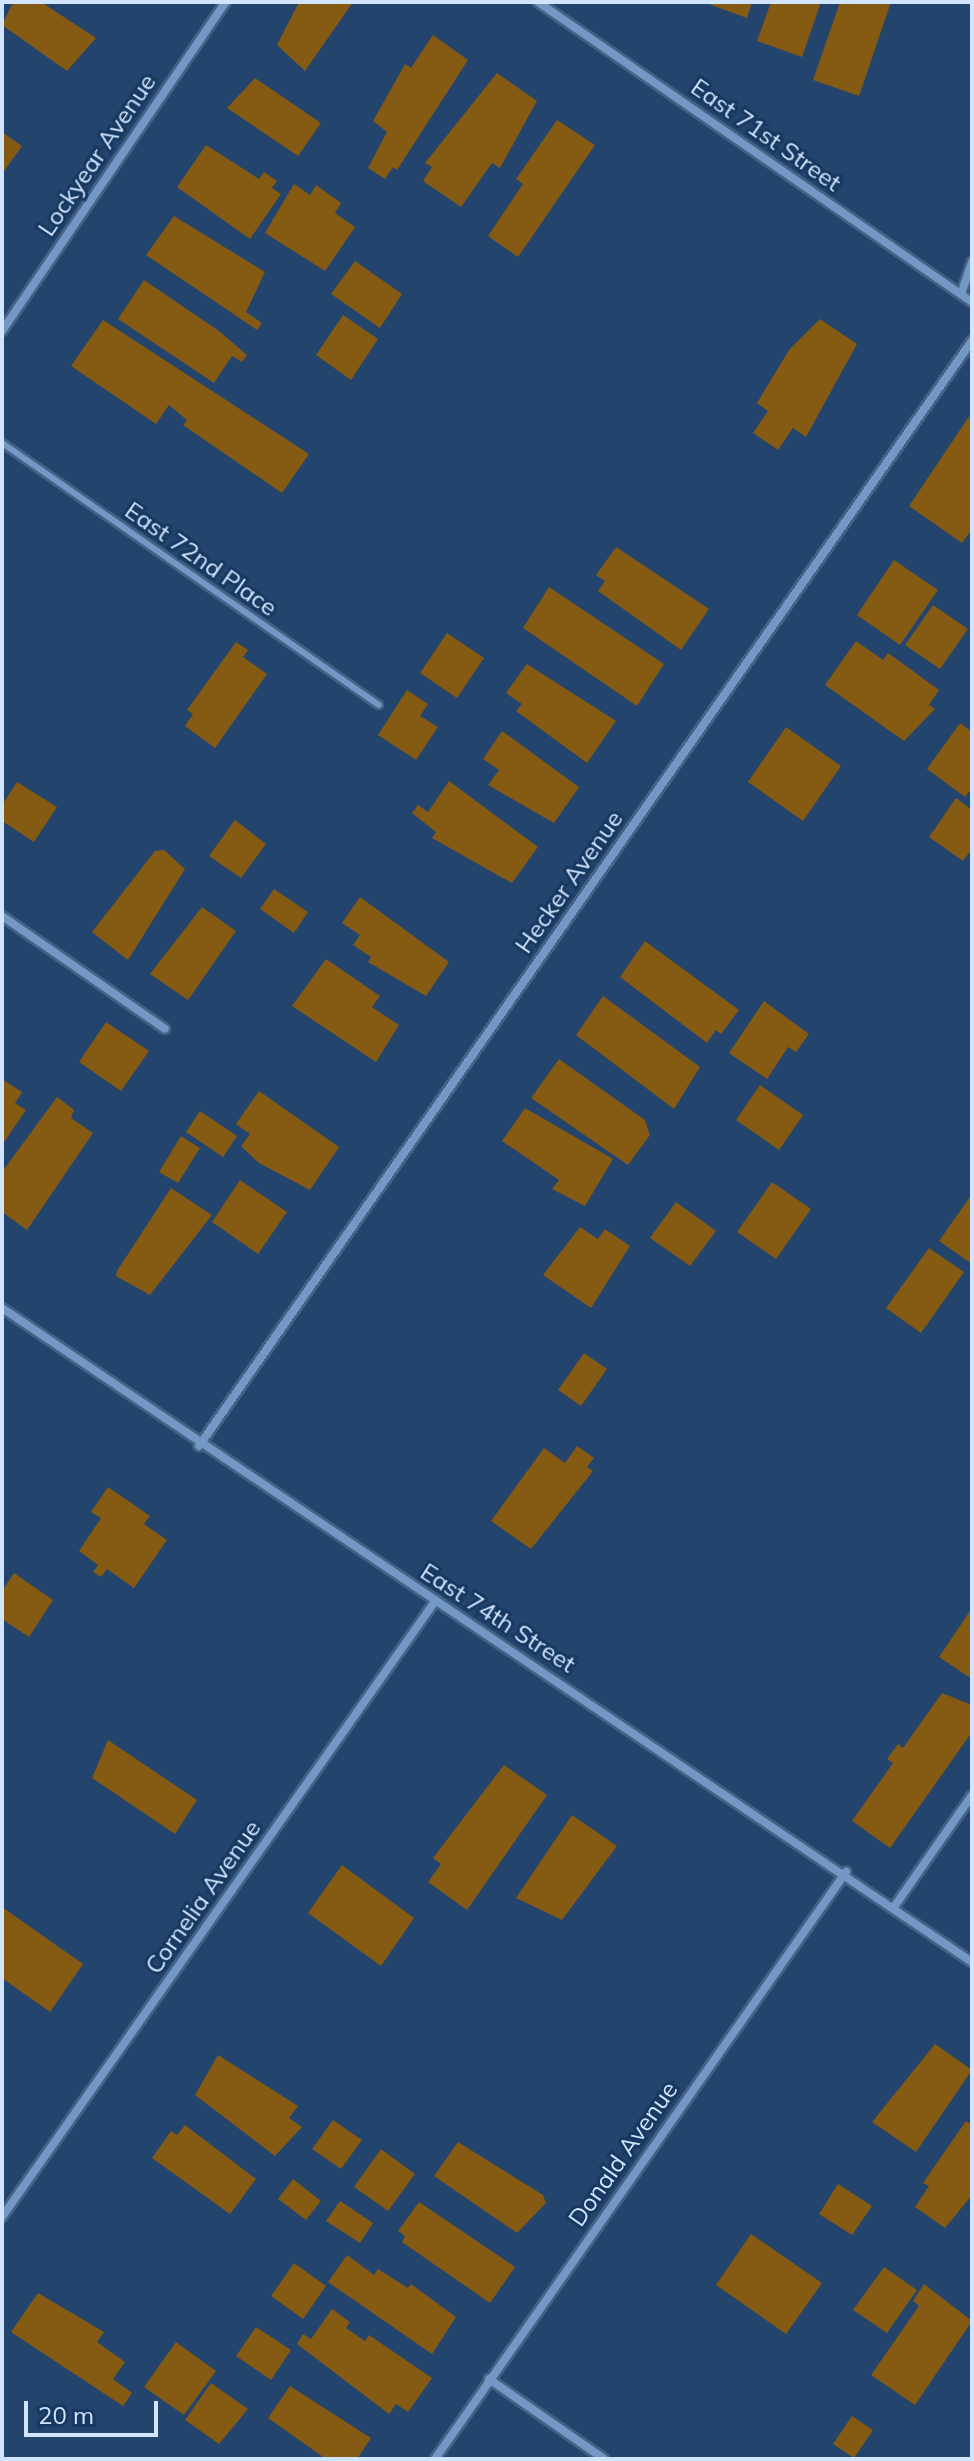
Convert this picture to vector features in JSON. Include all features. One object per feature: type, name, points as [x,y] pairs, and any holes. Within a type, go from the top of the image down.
[{"type":"street","name":"Lockyear Avenue","points":[[2,331],[226,2]]},
{"type":"street","name":"East 71st Street","points":[[538,2],[972,302]]},
{"type":"street","points":[[961,294],[972,262]]},
{"type":"street","name":"Hecker Avenue","points":[[199,1446],[972,341]]},
{"type":"street","points":[[2,916],[165,1029]]},
{"type":"street","name":"East 74th Street","points":[[2,1308],[199,1446],[846,1872],[972,1962]]},
{"type":"street","name":"Cornelia Avenue","points":[[2,2217],[436,1600]]},
{"type":"street","points":[[894,1907],[972,1795]]},
{"type":"street","name":"Donald Avenue","points":[[435,2459],[846,1872]]},
{"type":"street","points":[[489,2379],[604,2459]]},
{"type":"lane","name":"East 72nd Place","points":[[2,443],[379,705]]},
{"type":"building","points":[[13,2],[41,2],[96,38],[67,71],[2,25]]},
{"type":"building","points":[[299,2],[353,2],[305,71],[277,45]]},
{"type":"building","points":[[703,2],[752,2],[747,18]]},
{"type":"building","points":[[771,2],[821,2],[802,57],[757,41]]},
{"type":"building","points":[[840,2],[891,2],[859,96],[813,80]]},
{"type":"building","points":[[433,35],[468,60],[397,170],[393,167],[385,179],[368,168],[387,132],[373,121],[405,64],[411,68]]},
{"type":"building","points":[[497,73],[537,101],[500,168],[492,163],[461,207],[423,181],[432,167],[425,163]]},
{"type":"building","points":[[255,78],[321,123],[298,156],[227,108]]},
{"type":"building","points":[[557,120],[595,145],[518,257],[488,236],[523,184],[516,179]]},
{"type":"building","points":[[2,132],[22,146],[2,174]]},
{"type":"building","points":[[206,145],[259,179],[264,172],[277,181],[272,188],[281,194],[250,239],[177,187]]},
{"type":"building","points":[[294,184],[310,195],[316,185],[341,203],[335,213],[355,227],[325,271],[265,233]]},
{"type":"building","points":[[174,216],[265,272],[246,312],[262,323],[257,330],[146,255]]},
{"type":"building","points":[[355,261],[402,294],[380,328],[331,294]]},
{"type":"building","points":[[144,280],[219,331],[247,355],[242,362],[232,356],[214,383],[118,319]]},
{"type":"building","points":[[343,315],[378,339],[351,380],[316,355]]},
{"type":"building","points":[[820,319],[857,344],[806,437],[793,428],[778,450],[753,433],[768,411],[757,403],[789,350]]},
{"type":"building","points":[[103,320],[309,454],[282,493],[183,425],[187,420],[169,405],[156,424],[71,366]]},
{"type":"building","points":[[972,412],[972,529],[962,543],[909,506]]},
{"type":"building","points":[[616,547],[709,609],[681,650],[598,591],[605,581],[596,575]]},
{"type":"building","points":[[894,560],[938,590],[900,645],[857,615]]},
{"type":"building","points":[[549,587],[664,664],[637,706],[523,628]]},
{"type":"building","points":[[933,605],[968,629],[940,669],[905,645]]},
{"type":"building","points":[[447,633],[484,658],[457,698],[420,673]]},
{"type":"building","points":[[856,641],[883,660],[888,653],[939,690],[929,705],[935,709],[904,741],[825,685]]},
{"type":"building","points":[[236,642],[248,650],[243,657],[267,674],[215,748],[185,726],[193,714],[187,710]]},
{"type":"building","points":[[527,664],[616,721],[587,763],[516,711],[522,704],[506,693]]},
{"type":"building","points":[[407,690],[428,704],[420,716],[438,727],[416,760],[378,735]]},
{"type":"building","points":[[960,723],[972,732],[972,788],[965,797],[927,769]]},
{"type":"building","points":[[786,727],[841,766],[803,821],[748,782]]},
{"type":"building","points":[[502,731],[579,787],[554,823],[488,785],[499,770],[483,759]]},
{"type":"building","points":[[449,781],[538,847],[512,883],[432,838],[436,832],[412,813],[418,805],[428,812]]},
{"type":"building","points":[[17,782],[57,807],[34,842],[2,821],[2,805]]},
{"type":"building","points":[[956,798],[972,810],[972,849],[963,861],[929,837]]},
{"type":"building","points":[[235,820],[266,844],[241,878],[209,856]]},
{"type":"building","points":[[164,850],[185,869],[128,960],[92,932],[155,851]]},
{"type":"building","points":[[274,889],[308,912],[294,933],[260,909]]},
{"type":"building","points":[[360,897],[449,962],[426,996],[368,962],[371,957],[353,945],[360,935],[342,923]]},
{"type":"building","points":[[202,907],[236,931],[188,1000],[150,974]]},
{"type":"building","points":[[645,941],[739,1010],[721,1034],[716,1030],[707,1043],[620,977]]},
{"type":"building","points":[[326,959],[380,996],[372,1007],[399,1025],[376,1062],[292,1006]]},
{"type":"building","points":[[603,996],[700,1067],[674,1109],[576,1035]]},
{"type":"building","points":[[764,1001],[809,1034],[796,1052],[788,1047],[767,1079],[729,1053]]},
{"type":"building","points":[[106,1022],[149,1051],[121,1091],[79,1062]]},
{"type":"building","points":[[559,1059],[645,1120],[650,1135],[628,1165],[531,1098]]},
{"type":"building","points":[[2,1079],[22,1092],[15,1103],[26,1110],[2,1145]]},
{"type":"building","points":[[760,1085],[803,1115],[779,1150],[736,1120]]},
{"type":"building","points":[[259,1091],[339,1147],[310,1190],[259,1163],[241,1146],[250,1134],[236,1124]]},
{"type":"building","points":[[57,1097],[74,1110],[71,1118],[93,1133],[27,1230],[2,1212],[2,1172]]},
{"type":"building","points":[[525,1108],[613,1159],[585,1206],[552,1189],[559,1180],[502,1141]]},
{"type":"building","points":[[200,1111],[237,1136],[223,1157],[186,1132]]},
{"type":"building","points":[[181,1136],[200,1148],[178,1183],[159,1172]]},
{"type":"building","points":[[240,1180],[287,1212],[258,1254],[212,1222]]},
{"type":"building","points":[[772,1182],[811,1209],[776,1259],[737,1232]]},
{"type":"building","points":[[171,1188],[212,1215],[150,1295],[116,1276]]},
{"type":"building","points":[[972,1194],[972,1264],[939,1241]]},
{"type":"building","points":[[676,1202],[716,1231],[690,1266],[650,1238]]},
{"type":"building","points":[[580,1227],[598,1239],[605,1229],[630,1246],[591,1308],[543,1275]]},
{"type":"building","points":[[929,1248],[964,1272],[921,1333],[886,1308]]},
{"type":"building","points":[[584,1353],[607,1369],[581,1406],[558,1390]]},
{"type":"building","points":[[577,1446],[594,1458],[587,1467],[593,1471],[531,1549],[491,1521],[544,1448],[565,1463]]},
{"type":"building","points":[[108,1487],[150,1516],[144,1524],[167,1540],[134,1588],[107,1569],[101,1577],[93,1572],[98,1565],[79,1551],[101,1518],[91,1512]]},
{"type":"building","points":[[14,1573],[53,1600],[29,1637],[2,1619],[2,1591]]},
{"type":"building","points":[[972,1608],[972,1679],[939,1657]]},
{"type":"building","points":[[942,1693],[972,1705],[972,1732],[890,1848],[852,1821],[893,1763],[887,1759],[898,1744],[903,1748]]},
{"type":"building","points":[[108,1740],[197,1800],[175,1834],[92,1778]]},
{"type":"building","points":[[504,1765],[547,1795],[467,1910],[428,1882],[441,1864],[433,1858]]},
{"type":"building","points":[[572,1815],[617,1846],[562,1920],[516,1898]]},
{"type":"building","points":[[342,1865],[414,1918],[381,1966],[308,1913]]},
{"type":"building","points":[[2,1907],[83,1964],[50,2012],[2,1978]]},
{"type":"building","points":[[935,2044],[972,2070],[916,2152],[872,2122]]},
{"type":"building","points":[[218,2055],[298,2106],[289,2118],[302,2127],[275,2156],[195,2095]]},
{"type":"building","points":[[333,2120],[362,2140],[341,2169],[312,2149]]},
{"type":"building","points":[[966,2121],[972,2125],[972,2195],[945,2228],[915,2207],[929,2186],[923,2183]]},
{"type":"building","points":[[185,2125],[256,2179],[230,2214],[152,2158],[171,2131],[177,2135]]},
{"type":"building","points":[[458,2142],[543,2195],[546,2203],[517,2233],[434,2176]]},
{"type":"building","points":[[381,2149],[415,2174],[388,2211],[354,2187]]},
{"type":"building","points":[[293,2179],[321,2201],[306,2220],[278,2199]]},
{"type":"building","points":[[838,2184],[872,2206],[852,2235],[819,2214]]},
{"type":"building","points":[[340,2201],[373,2223],[360,2243],[326,2221]]},
{"type":"building","points":[[419,2202],[515,2267],[490,2303],[402,2242],[405,2236],[398,2231]]},
{"type":"building","points":[[751,2234],[822,2283],[786,2334],[716,2285]]},
{"type":"building","points":[[347,2255],[374,2275],[378,2269],[408,2288],[411,2284],[456,2317],[432,2354],[328,2282]]},
{"type":"building","points":[[294,2263],[326,2286],[303,2319],[271,2296]]},
{"type":"building","points":[[884,2267],[917,2290],[887,2333],[853,2310]]},
{"type":"building","points":[[924,2284],[972,2321],[915,2405],[871,2375],[919,2306],[913,2301]]},
{"type":"building","points":[[38,2293],[104,2332],[97,2342],[125,2362],[113,2379],[132,2393],[123,2406],[11,2332]]},
{"type":"building","points":[[332,2309],[350,2322],[346,2328],[365,2341],[369,2335],[432,2378],[408,2412],[396,2404],[389,2414],[297,2344],[303,2334],[311,2339]]},
{"type":"building","points":[[256,2327],[291,2350],[271,2380],[236,2356]]},
{"type":"building","points":[[176,2342],[216,2371],[184,2415],[144,2387]]},
{"type":"building","points":[[211,2383],[248,2409],[219,2444],[185,2420]]},
{"type":"building","points":[[290,2386],[371,2438],[357,2459],[326,2459],[268,2418]]},
{"type":"building","points":[[852,2416],[873,2430],[854,2458],[833,2444]]}]
